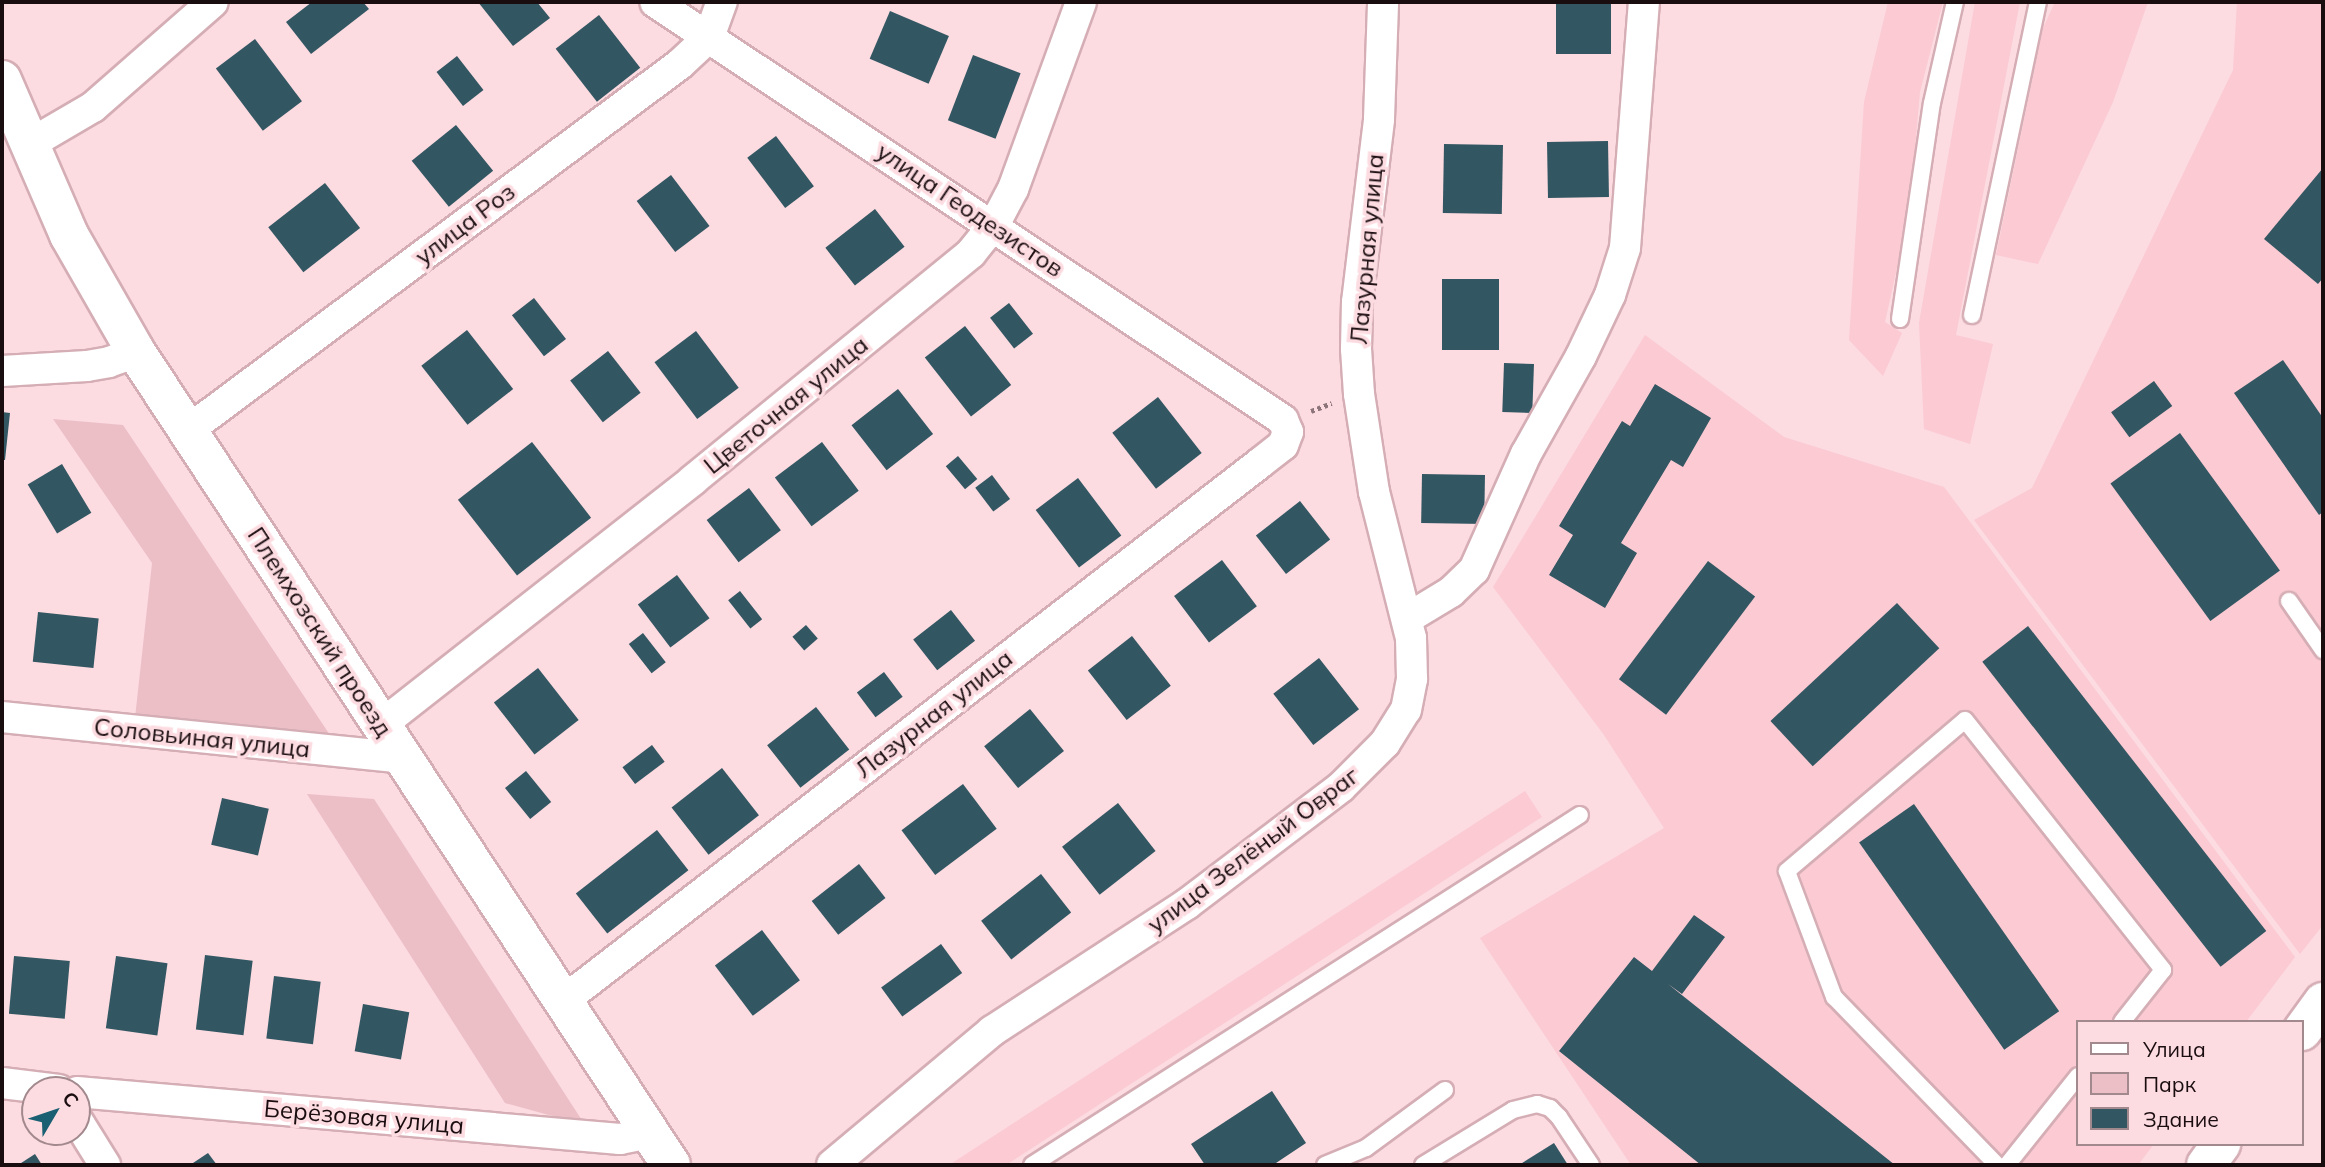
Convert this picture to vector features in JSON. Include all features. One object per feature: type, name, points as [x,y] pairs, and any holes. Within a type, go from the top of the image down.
[{"type":"main road","name":"Племхозский проезд","points":[[2,80],[28,145],[85,267],[136,352],[671,1165]]},
{"type":"main road","points":[[2304,1028],[2323,1002]]},
{"type":"main road","points":[[2206,1165],[2220,1146]]},
{"type":"street","points":[[28,145],[93,107],[213,2]]},
{"type":"street","name":"улица Геодезистов","points":[[655,2],[994,225],[1283,420]]},
{"type":"street","name":"улица Роз","points":[[187,430],[680,64],[709,37],[722,2]]},
{"type":"street","name":"Цветочная улица","points":[[381,725],[944,277],[981,242],[994,225],[1026,156],[1081,2]]},
{"type":"street","name":"Лазурная улица","points":[[1382,2],[1379,119],[1357,302],[1359,394],[1374,492],[1408,618]]},
{"type":"street","points":[[1408,618],[1451,592],[1474,570],[1526,454],[1581,356],[1609,295],[1625,248],[1644,2]]},
{"type":"street","points":[[2,371],[87,366],[109,362],[136,352]]},
{"type":"street","name":"Лазурная улица","points":[[564,1001],[1283,445],[1288,432],[1283,420]]},
{"type":"street","name":"улица Зелёный Овраг","points":[[832,1165],[992,1031],[1187,904],[1364,765],[1396,727],[1410,696],[1413,659],[1408,618]]},
{"type":"street","name":"Соловьиная улица","points":[[2,717],[403,758]]},
{"type":"street","points":[[2,1083],[21,1085]]},
{"type":"street","name":"Берёзовая улица","points":[[91,1092],[620,1139],[650,1133]]},
{"type":"street","points":[[91,1142],[105,1165]]},
{"type":"lane","points":[[1900,319],[1932,103],[1955,2]]},
{"type":"lane","points":[[1972,315],[2038,2]]},
{"type":"lane","points":[[2289,601],[2323,650]]},
{"type":"lane","points":[[1997,1165],[1833,997],[1787,871],[1965,720],[2163,970],[2124,1020]]},
{"type":"lane","points":[[1032,1165],[1580,815]]},
{"type":"lane","points":[[2007,1165],[2076,1079]]},
{"type":"lane","points":[[1325,1165],[1366,1148],[1445,1090]]},
{"type":"lane","points":[[1423,1165],[1513,1110],[1537,1104],[1550,1108],[1559,1117],[1591,1165]]},
{"type":"path","points":[[1283,420],[1359,394]]},
{"type":"shaded area","points":[[1888,2],[1943,2],[1920,92],[1909,214],[1885,322],[1902,333],[1883,376],[1849,340],[1864,102]]},
{"type":"shaded area","points":[[1975,2],[2020,2],[1956,335],[1993,344],[1970,444],[1924,429],[1919,323]]},
{"type":"shaded area","points":[[2055,2],[2148,2],[2113,102],[2038,264],[1996,255],[2043,28]]},
{"type":"shaded area","points":[[2237,2],[2323,2],[2323,925],[2300,954],[1974,520],[2032,488],[2233,70]]},
{"type":"shaded area","points":[[1645,335],[1784,437],[1944,487],[2295,957],[2248,1020],[2076,1020],[2076,1146],[2152,1146],[2138,1165],[1631,1165],[1480,938],[1664,828],[1604,735],[1493,587]]},
{"type":"shaded area","points":[[1525,791],[1542,817],[1006,1165],[949,1165]]},
{"type":"green space","points":[[53,419],[123,425],[340,750],[134,727],[152,563]]},
{"type":"green space","points":[[307,794],[374,799],[585,1125],[505,1103]]},
{"type":"building","points":[[312,2],[363,2],[369,9],[311,54],[286,22]]},
{"type":"building","points":[[478,2],[537,2],[550,18],[513,46]]},
{"type":"building","points":[[1556,2],[1611,2],[1611,54],[1556,54]]},
{"type":"building","points":[[890,11],[949,36],[929,84],[870,59]]},
{"type":"building","points":[[599,15],[640,68],[597,102],[556,49]]},
{"type":"building","points":[[255,39],[302,101],[263,131],[216,68]]},
{"type":"building","points":[[973,55],[1021,73],[996,139],[948,120]]},
{"type":"building","points":[[457,56],[483,90],[463,106],[437,72]]},
{"type":"building","points":[[456,125],[493,171],[449,207],[412,161]]},
{"type":"building","points":[[776,136],[814,186],[785,208],[747,158]]},
{"type":"building","points":[[1608,141],[1609,197],[1548,198],[1547,142]]},
{"type":"building","points":[[1444,144],[1503,145],[1502,214],[1443,213]]},
{"type":"building","points":[[2323,168],[2323,278],[2318,284],[2264,239]]},
{"type":"building","points":[[671,175],[710,226],[675,252],[637,201]]},
{"type":"building","points":[[325,183],[360,228],[303,272],[268,227]]},
{"type":"building","points":[[875,209],[905,247],[855,286],[825,248]]},
{"type":"building","points":[[1442,279],[1499,279],[1499,350],[1442,350]]},
{"type":"building","points":[[534,298],[566,339],[544,356],[512,315]]},
{"type":"building","points":[[1009,303],[1033,334],[1014,349],[990,318]]},
{"type":"building","points":[[965,326],[1011,385],[971,416],[925,357]]},
{"type":"building","points":[[467,330],[513,389],[467,425],[421,366]]},
{"type":"building","points":[[696,331],[739,388],[697,419],[654,362]]},
{"type":"building","points":[[608,351],[641,393],[603,422],[570,381]]},
{"type":"building","points":[[2283,360],[2323,418],[2323,512],[2319,515],[2234,393]]},
{"type":"building","points":[[1504,363],[1534,364],[1532,413],[1502,412]]},
{"type":"building","points":[[2154,381],[2172,406],[2129,437],[2111,412]]},
{"type":"building","points":[[1655,384],[1711,418],[1683,467],[1671,460],[1621,543],[1637,553],[1605,608],[1549,575],[1573,535],[1559,526],[1622,421],[1630,426]]},
{"type":"building","points":[[898,389],[933,434],[887,470],[852,425]]},
{"type":"building","points":[[1158,397],[1202,453],[1156,489],[1112,433]]},
{"type":"building","points":[[2,412],[10,413],[5,460],[2,460]]},
{"type":"building","points":[[2180,433],[2280,571],[2210,621],[2110,484]]},
{"type":"building","points":[[532,442],[591,518],[517,576],[458,500]]},
{"type":"building","points":[[822,442],[859,491],[812,526],[775,478]]},
{"type":"building","points":[[958,456],[977,479],[965,489],[946,466]]},
{"type":"building","points":[[62,464],[91,513],[57,533],[28,485]]},
{"type":"building","points":[[1422,474],[1485,475],[1484,524],[1421,523]]},
{"type":"building","points":[[992,475],[1010,499],[993,512],[975,488]]},
{"type":"building","points":[[1078,478],[1121,536],[1079,567],[1036,510]]},
{"type":"building","points":[[749,488],[781,530],[739,562],[707,520]]},
{"type":"building","points":[[1300,501],[1330,540],[1286,574],[1256,535]]},
{"type":"building","points":[[1222,560],[1257,606],[1209,642],[1174,596]]},
{"type":"building","points":[[1708,561],[1755,597],[1666,715],[1619,679]]},
{"type":"building","points":[[677,575],[709,618],[670,648],[638,604]]},
{"type":"building","points":[[740,591],[762,619],[750,629],[728,600]]},
{"type":"building","points":[[1897,603],[1939,648],[1813,766],[1770,721]]},
{"type":"building","points":[[951,610],[975,641],[937,670],[913,640]]},
{"type":"building","points":[[38,612],[99,618],[93,668],[33,662]]},
{"type":"building","points":[[806,625],[818,639],[804,650],[792,637]]},
{"type":"building","points":[[2028,626],[2266,931],[2221,967],[1982,662]]},
{"type":"building","points":[[643,633],[666,662],[652,673],[629,644]]},
{"type":"building","points":[[1132,636],[1171,686],[1127,720],[1088,670]]},
{"type":"building","points":[[1319,658],[1359,709],[1313,745],[1273,694]]},
{"type":"building","points":[[538,668],[579,720],[535,754],[494,702]]},
{"type":"building","points":[[884,672],[903,697],[876,717],[857,692]]},
{"type":"building","points":[[816,707],[849,750],[800,788],[767,745]]},
{"type":"building","points":[[1030,709],[1064,751],[1018,788],[984,746]]},
{"type":"building","points":[[652,745],[665,762],[635,784],[622,767]]},
{"type":"building","points":[[722,768],[759,815],[709,855],[672,807]]},
{"type":"building","points":[[526,771],[551,802],[530,819],[505,788]]},
{"type":"building","points":[[963,784],[997,829],[935,875],[902,830]]},
{"type":"building","points":[[222,798],[269,809],[258,856],[211,845]]},
{"type":"building","points":[[1118,803],[1156,851],[1100,895],[1062,847]]},
{"type":"building","points":[[1914,804],[2059,1011],[2004,1050],[1859,842]]},
{"type":"building","points":[[657,830],[688,870],[607,934],[576,893]]},
{"type":"building","points":[[859,864],[885,898],[838,935],[812,901]]},
{"type":"building","points":[[1041,874],[1071,913],[1011,959],[981,921]]},
{"type":"building","points":[[1694,915],[1725,937],[1682,994],[1668,984],[1895,1165],[1701,1165],[1559,1051],[1634,957],[1652,971]]},
{"type":"building","points":[[762,930],[800,980],[753,1016],[715,966]]},
{"type":"building","points":[[941,944],[962,973],[902,1017],[881,987]]},
{"type":"building","points":[[205,955],[253,961],[244,1035],[196,1029]]},
{"type":"building","points":[[14,956],[70,961],[65,1019],[9,1014]]},
{"type":"building","points":[[116,956],[167,963],[157,1036],[106,1028]]},
{"type":"building","points":[[274,976],[321,982],[313,1044],[266,1039]]},
{"type":"building","points":[[363,1004],[409,1012],[401,1059],[355,1051]]},
{"type":"building","points":[[1272,1091],[1306,1143],[1273,1165],[1205,1165],[1191,1144]]},
{"type":"building","points":[[1554,1143],[1568,1165],[1519,1165]]},
{"type":"building","points":[[208,1153],[217,1165],[190,1165]]},
{"type":"building","points":[[35,1154],[42,1165],[18,1165]]}]
